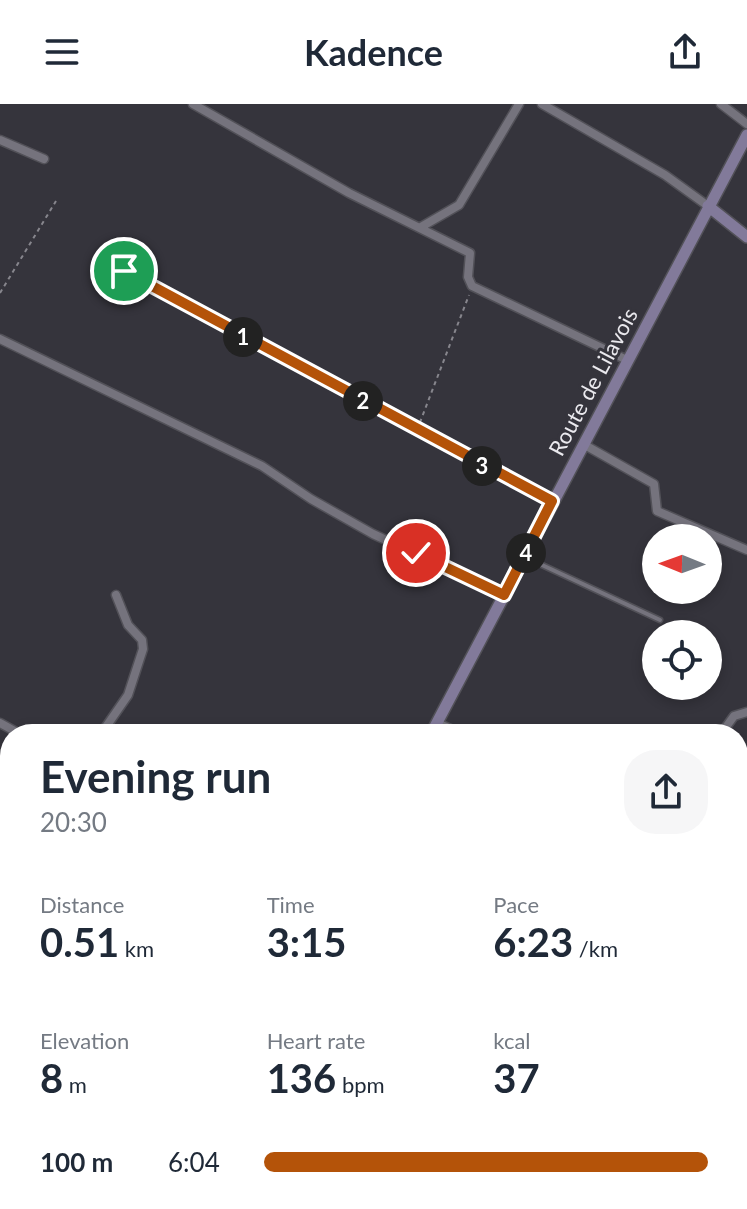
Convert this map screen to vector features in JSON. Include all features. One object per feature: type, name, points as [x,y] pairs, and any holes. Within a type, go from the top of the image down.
[{"type":"main road","name":"Route de Lilavois","points":[[437,723],[747,135]]},
{"type":"main road","points":[[708,206],[747,237]]},
{"type":"street","points":[[193,104],[349,193],[470,253],[468,277],[472,286],[627,360]]},
{"type":"street","points":[[421,227],[459,205],[519,104]]},
{"type":"street","points":[[542,104],[665,175],[708,206]]},
{"type":"street","points":[[721,104],[747,124]]},
{"type":"street","points":[[0,140],[44,159]]},
{"type":"street","points":[[0,339],[262,466],[373,534],[504,595]]},
{"type":"street","points":[[583,444],[654,484],[657,511],[747,550]]},
{"type":"street","points":[[108,724],[128,695],[143,649],[142,640],[128,625],[116,595]]},
{"type":"street","points":[[728,724],[734,716],[747,712]]},
{"type":"lane","points":[[524,557],[660,620]]},
{"type":"path","points":[[0,293],[56,201]]},
{"type":"path","points":[[124,271],[552,501]]},
{"type":"path","points":[[417,430],[472,286]]},
{"type":"route","points":[[124,271],[470,457],[485,468],[552,501],[504,595],[416,553]]}]
